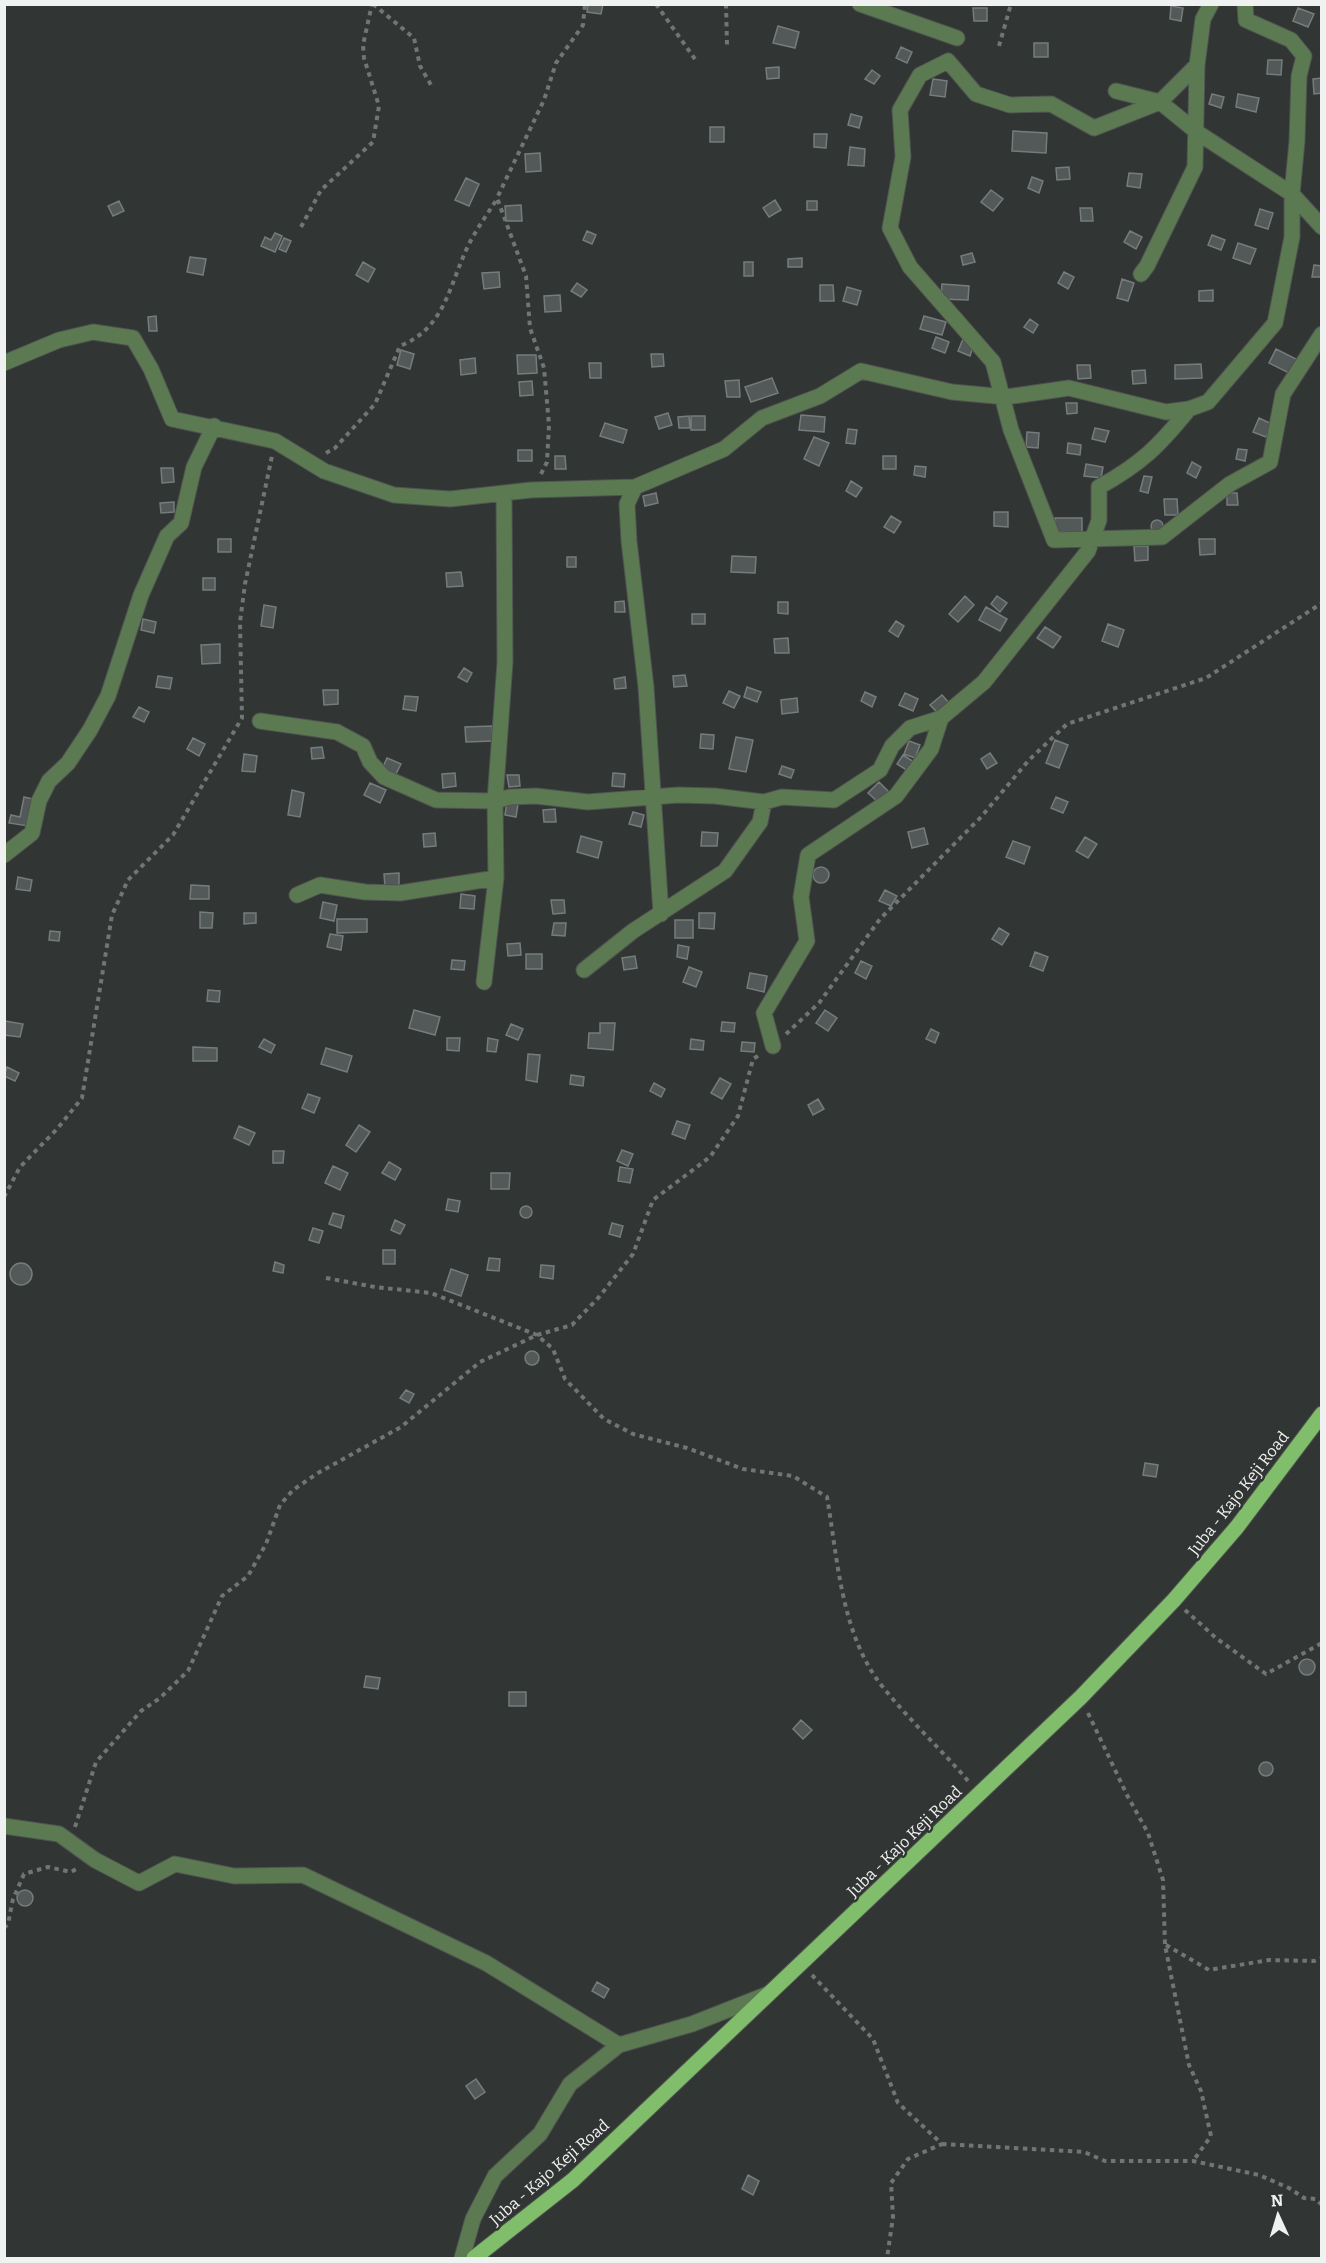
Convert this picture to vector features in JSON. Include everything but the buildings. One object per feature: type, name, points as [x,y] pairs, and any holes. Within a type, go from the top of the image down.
[{"type":"main road","name":"Juba - Kajo Keji Road","points":[[474,2259],[573,2180],[1081,1697],[1174,1600],[1237,1527],[1322,1414]]},
{"type":"street","points":[[860,4],[957,38]]},
{"type":"street","points":[[1141,274],[1148,266],[1195,167],[1198,133],[1197,65],[1203,19],[1210,4]]},
{"type":"street","points":[[4,363],[58,340],[93,332],[133,338],[151,369],[172,419],[214,426],[275,441],[324,471],[394,495],[450,499],[531,490],[635,486],[724,449],[762,418],[820,396],[861,371],[952,392],[1006,397],[1068,388],[1166,412],[1189,410],[1208,402],[1275,323],[1292,237],[1292,194],[1297,141],[1299,76],[1304,56],[1291,40],[1246,20],[1245,4]]},
{"type":"street","points":[[1197,65],[1160,102],[1094,128],[1051,104],[1010,105],[976,94],[948,61],[920,75],[900,110],[903,157],[890,228],[910,267],[993,362],[1011,430],[1054,540],[1162,537],[1230,484],[1270,462],[1283,394],[1322,334]]},
{"type":"street","points":[[1116,92],[1160,102],[1198,133],[1292,194],[1322,227]]},
{"type":"street","points":[[260,721],[337,732],[363,746],[370,762],[384,777],[436,800],[495,801],[510,797],[588,802],[653,797],[715,796],[764,802],[782,797],[834,800],[880,770],[892,746],[910,728],[941,718],[984,682],[1088,551],[1099,519],[1100,487],[1133,468],[1158,447],[1189,410]]},
{"type":"street","points":[[4,855],[32,833],[39,801],[49,781],[73,755],[90,730],[108,696],[141,595],[167,536],[181,523],[194,467],[214,426]]},
{"type":"street","points":[[635,486],[627,504],[629,541],[646,687],[661,914]]},
{"type":"street","points":[[484,982],[496,878],[495,801],[505,662],[504,493]]},
{"type":"street","points":[[772,1046],[764,1012],[807,941],[801,897],[808,855],[896,796],[931,749],[941,718]]},
{"type":"street","points":[[584,970],[633,931],[725,871],[760,822],[764,802]]},
{"type":"street","points":[[297,895],[320,885],[365,892],[400,893],[496,878]]},
{"type":"street","points":[[4,1826],[59,1833],[95,1860],[139,1883],[175,1864],[234,1876],[303,1875],[486,1963],[619,2045]]},
{"type":"street","points":[[462,2259],[473,2219],[495,2176],[540,2134],[570,2084],[619,2045],[692,2024],[771,1993]]},
{"type":"path","points":[[301,227],[321,190],[373,141],[379,106],[364,58],[363,45],[372,4],[414,38],[420,66],[431,85]]},
{"type":"path","points":[[310,462],[335,448],[375,404],[400,346],[418,339],[439,315],[470,243],[497,198],[544,100],[556,63],[583,25],[585,4]]},
{"type":"path","points":[[656,4],[697,62]]},
{"type":"path","points":[[726,4],[727,45]]},
{"type":"path","points":[[999,46],[1011,4]]},
{"type":"path","points":[[497,198],[526,276],[530,328],[544,368],[549,425],[547,462],[531,490]]},
{"type":"path","points":[[4,1197],[20,1167],[57,1129],[82,1098],[112,915],[128,880],[172,836],[242,718],[240,622],[245,584],[275,441]]},
{"type":"path","points":[[71,1842],[96,1762],[141,1711],[160,1698],[188,1671],[222,1596],[248,1576],[266,1544],[280,1505],[293,1490],[400,1427],[480,1362],[537,1335],[572,1325],[599,1297],[633,1254],[653,1200],[710,1157],[738,1116],[753,1059],[772,1046],[819,1004],[880,919],[981,817],[1029,760],[1067,724],[1206,678],[1322,603]]},
{"type":"path","points":[[326,1278],[375,1287],[430,1293],[537,1335],[553,1349],[565,1379],[604,1419],[633,1434],[687,1448],[743,1469],[793,1476],[828,1497],[844,1601],[856,1640],[882,1685],[980,1794]]},
{"type":"path","points":[[1174,1600],[1216,1638],[1266,1674],[1322,1643]]},
{"type":"path","points":[[1081,1697],[1122,1785],[1148,1833],[1163,1880],[1165,1945],[1189,2065],[1201,2091],[1211,2136],[1193,2161]]},
{"type":"path","points":[[4,1928],[8,1924],[13,1899],[24,1874],[48,1867],[71,1872],[95,1860]]},
{"type":"path","points":[[1165,1945],[1209,1970],[1269,1960],[1314,1961],[1322,1958]]},
{"type":"path","points":[[802,1964],[873,2039],[898,2103],[942,2144]]},
{"type":"path","points":[[887,2259],[893,2217],[891,2183],[908,2159],[942,2144],[1084,2152],[1105,2161],[1193,2161],[1258,2175],[1289,2188],[1304,2198],[1316,2199],[1322,2205]]}]
